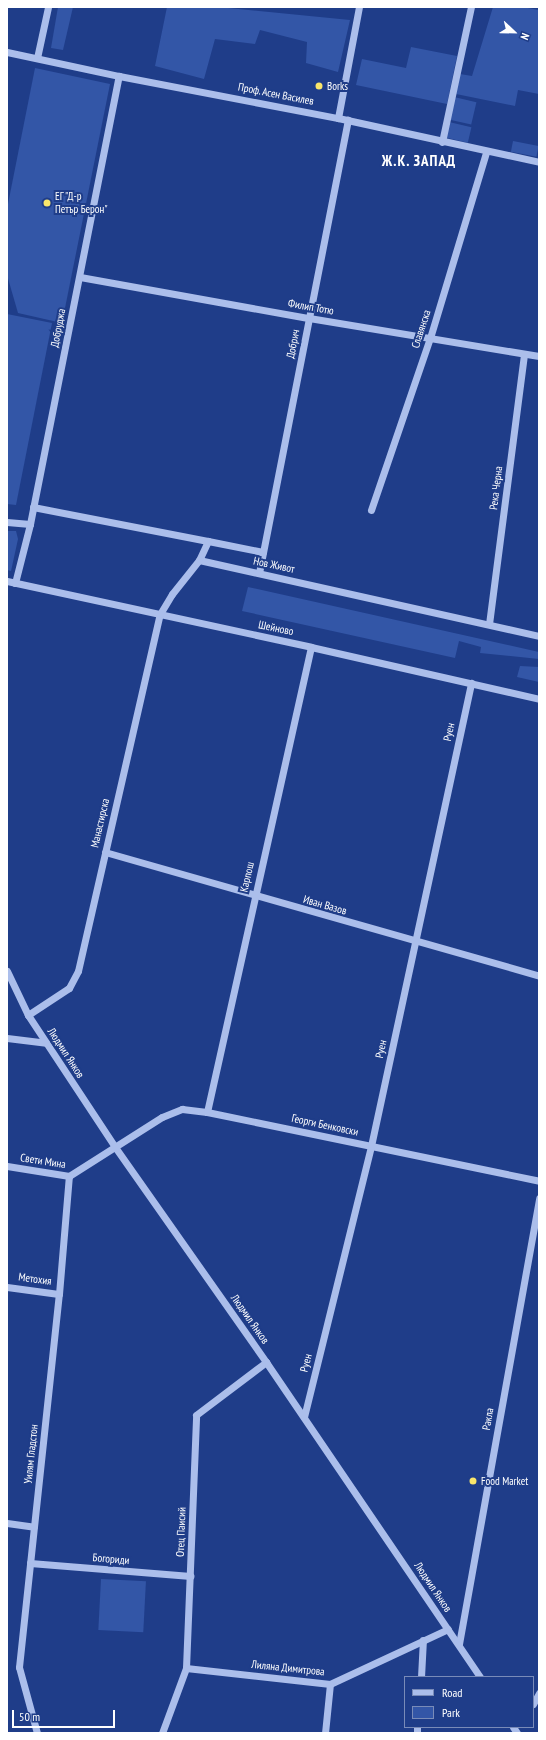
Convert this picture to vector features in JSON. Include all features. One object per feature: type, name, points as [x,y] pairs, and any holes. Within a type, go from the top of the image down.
[{"type":"street","points":[[38,58],[48,7]]},
{"type":"street","points":[[338,118],[359,7]]},
{"type":"street","points":[[442,142],[471,7]]},
{"type":"street","name":"Проф. Асен Василев","points":[[7,52],[119,76],[348,120],[486,152],[539,162]]},
{"type":"street","name":"Добруджа","points":[[15,583],[30,524],[119,76]]},
{"type":"street","name":"Добрич","points":[[259,573],[348,120]]},
{"type":"street","name":"Славянска","points":[[371,510],[430,338],[486,152]]},
{"type":"street","name":"Филип Тотю","points":[[80,277],[309,318],[539,356]]},
{"type":"street","name":"Река Черна","points":[[489,624],[524,354]]},
{"type":"street","points":[[33,507],[263,552]]},
{"type":"street","points":[[7,522],[30,524]]},
{"type":"street","points":[[160,614],[199,560],[208,541]]},
{"type":"street","name":"Нов Живот","points":[[199,560],[539,636]]},
{"type":"street","name":"Шейново","points":[[7,581],[539,698]]},
{"type":"street","name":"Манастирска","points":[[28,1015],[69,988],[78,971],[104,852],[160,614]]},
{"type":"street","name":"Карпош","points":[[207,1112],[254,896],[312,647]]},
{"type":"street","name":"Руен","points":[[304,1417],[371,1146],[471,683]]},
{"type":"street","name":"Иван Вазов","points":[[104,852],[415,942],[539,976]]},
{"type":"street","name":"Людмил Янков","points":[[7,971],[28,1015],[115,1147],[304,1417],[479,1676]]},
{"type":"street","points":[[7,1038],[46,1043]]},
{"type":"street","name":"Георги Бенковски","points":[[115,1147],[162,1117],[182,1109],[207,1112],[539,1181]]},
{"type":"street","name":"Свети Мина","points":[[7,1166],[69,1176],[115,1147]]},
{"type":"street","name":"Уилям Гладстон","points":[[37,1733],[19,1667],[60,1294],[69,1176]]},
{"type":"street","name":"Ракла","points":[[459,1644],[539,1198]]},
{"type":"street","name":"Метохия","points":[[7,1287],[60,1294]]},
{"type":"street","name":"Отец Паисий","points":[[162,1733],[186,1668],[196,1415],[266,1362]]},
{"type":"street","points":[[7,1523],[34,1527]]},
{"type":"street","name":"Богориди","points":[[30,1563],[190,1576]]},
{"type":"street","name":"Лиляна Димитрова","points":[[186,1668],[330,1684],[448,1629]]},
{"type":"street","points":[[421,1676],[423,1640]]},
{"type":"street","points":[[325,1733],[330,1684]]},
{"type":"street","points":[[534,1702],[539,1693]]},
{"type":"green space","points":[[58,7],[73,7],[63,50],[51,48]]},
{"type":"green space","points":[[167,7],[218,7],[350,20],[338,72],[306,63],[307,42],[260,30],[255,44],[215,39],[204,79],[155,66]]},
{"type":"green space","points":[[493,7],[522,7],[539,10],[539,94],[518,90],[515,106],[456,94],[460,74],[472,76]]},
{"type":"green space","points":[[411,47],[457,56],[447,104],[356,85],[362,59],[406,68]]},
{"type":"green space","name":"ЕГ \"Д-р Петър Берон\"","points":[[35,68],[110,84],[62,323],[18,313],[7,275],[7,209]]},
{"type":"green space","points":[[454,97],[476,102],[471,125],[449,119]]},
{"type":"green space","points":[[449,122],[471,127],[468,143],[445,138]]},
{"type":"green space","points":[[513,141],[539,146],[536,157],[511,152]]},
{"type":"green space","points":[[7,314],[52,323],[16,505],[7,504]]},
{"type":"green space","points":[[7,531],[16,531],[18,539],[11,571],[7,570]]},
{"type":"green space","points":[[248,587],[539,652],[539,659],[480,653],[481,647],[459,641],[455,658],[242,611]]},
{"type":"green space","points":[[520,666],[539,667],[539,682],[517,677]]},
{"type":"green space","points":[[101,1579],[146,1581],[143,1632],[98,1630]]},
{"type":"place","name":"Borks","points":[[319,86]]},
{"type":"place","name":"ЕГ \"Д-р Петър Берон\"","points":[[47,203]]},
{"type":"place","name":"Food Market","points":[[473,1481]]},
{"type":"district","name":"Ж.К. ЗАПАД","points":[[419,161]]}]
